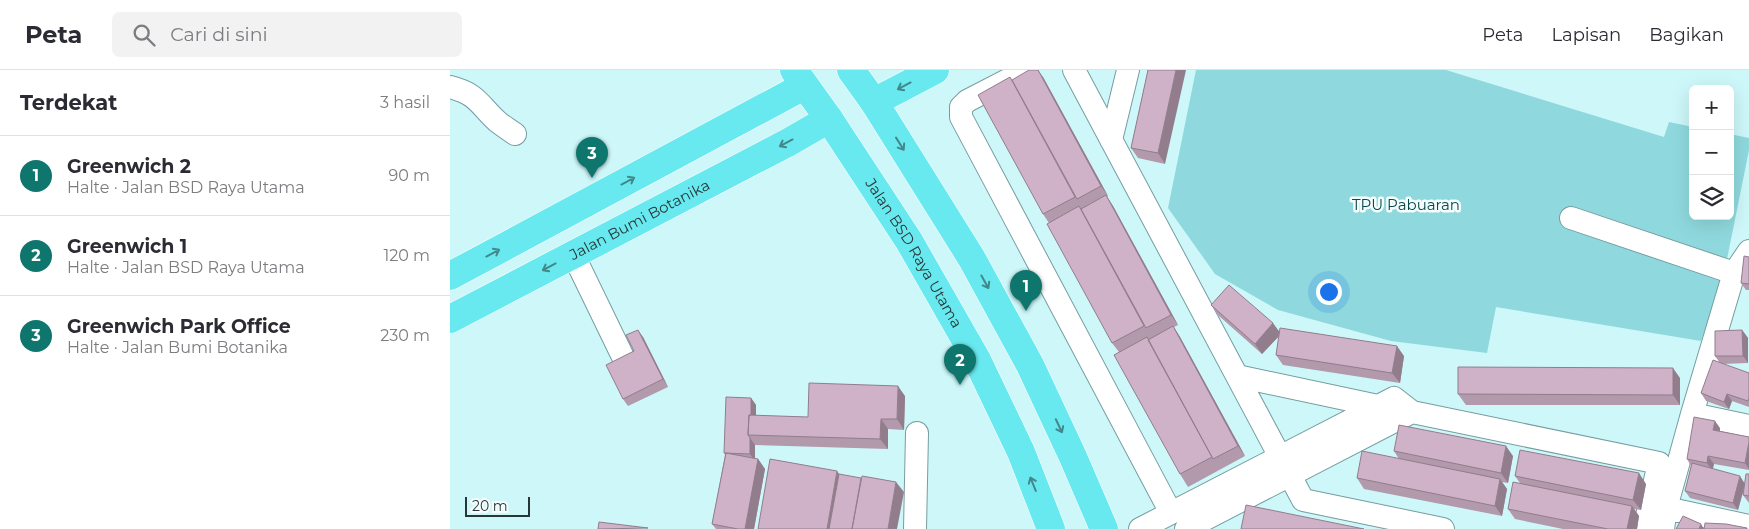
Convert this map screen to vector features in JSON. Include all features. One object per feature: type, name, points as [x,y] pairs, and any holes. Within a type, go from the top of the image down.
[{"type":"main road","points":[[851,70],[874,102],[972,259],[1030,365],[1104,529]]},
{"type":"main road","points":[[874,102],[934,70]]},
{"type":"main road","points":[[450,276],[799,78]]},
{"type":"main road","name":"Jalan BSD Raya Utama","points":[[799,78],[909,241],[976,360],[1021,452],[1051,529]]},
{"type":"main road","name":"Jalan Bumi Botanika","points":[[450,319],[789,142],[828,119]]},
{"type":"street","points":[[1027,70],[967,101],[961,107],[961,117],[1178,521]]},
{"type":"street","points":[[1074,70],[1303,500],[1443,529]]},
{"type":"street","points":[[1111,140],[1128,70]]},
{"type":"street","points":[[450,86],[461,89],[479,100],[498,121],[515,134]]},
{"type":"street","points":[[1571,218],[1734,273]]},
{"type":"street","points":[[1749,251],[1734,273],[1692,414],[1665,518],[1749,526]]},
{"type":"street","points":[[573,254],[622,355]]},
{"type":"street","points":[[1237,376],[1378,406]]},
{"type":"street","points":[[1285,466],[1378,406],[1394,398],[1412,412],[1659,463],[1644,529]]},
{"type":"street","points":[[1140,529],[1178,521],[1285,466],[1412,412]]},
{"type":"street","points":[[1692,414],[1749,426]]},
{"type":"street","points":[[915,529],[917,433]]},
{"type":"green space","name":"TPU Pabuaran","points":[[1196,70],[1446,70],[1664,137],[1669,122],[1689,126],[1689,220],[1734,220],[1734,135],[1749,138],[1749,150],[1723,279],[1701,341],[1496,307],[1487,353],[1391,341],[1278,310],[1215,274],[1168,208]]},
{"type":"building","points":[[1029,70],[1038,70],[1101,186],[1077,199],[1012,80]]},
{"type":"building","points":[[1148,70],[1176,70],[1158,153],[1131,148]]},
{"type":"building","points":[[1010,77],[1075,197],[1043,214],[978,95]]},
{"type":"building","points":[[1106,195],[1171,315],[1146,328],[1081,209]]},
{"type":"building","points":[[1079,206],[1144,326],[1112,343],[1047,224]]},
{"type":"building","points":[[1744,256],[1749,257],[1749,284],[1741,283]]},
{"type":"building","points":[[1229,285],[1273,323],[1255,344],[1211,305]]},
{"type":"building","points":[[1173,326],[1238,446],[1213,459],[1148,340]]},
{"type":"building","points":[[1280,328],[1397,346],[1392,373],[1276,355]]},
{"type":"building","points":[[638,330],[663,379],[623,399],[606,365],[634,351],[626,335]]},
{"type":"building","points":[[1742,330],[1743,356],[1715,356],[1715,331]]},
{"type":"building","points":[[1147,337],[1212,457],[1180,474],[1114,355]]},
{"type":"building","points":[[1713,360],[1749,373],[1748,401],[1727,394],[1724,402],[1701,393]]},
{"type":"building","points":[[1458,367],[1673,368],[1673,395],[1458,394]]},
{"type":"building","points":[[809,383],[898,386],[897,419],[881,419],[880,439],[748,435],[749,415],[808,417]]},
{"type":"building","points":[[726,397],[751,398],[748,435],[750,438],[750,454],[724,453]]},
{"type":"building","points":[[1694,417],[1715,421],[1713,430],[1749,437],[1745,463],[1708,456],[1707,463],[1687,459]]},
{"type":"building","points":[[1399,425],[1506,446],[1501,473],[1394,451]]},
{"type":"building","points":[[1520,450],[1639,473],[1633,500],[1515,476]]},
{"type":"building","points":[[1362,451],[1500,479],[1495,506],[1357,478]]},
{"type":"building","points":[[726,453],[758,459],[745,529],[712,524]]},
{"type":"building","points":[[770,459],[837,471],[827,529],[758,529]]},
{"type":"building","points":[[1692,463],[1740,476],[1733,503],[1685,491]]},
{"type":"building","points":[[839,474],[861,478],[852,529],[829,529]]},
{"type":"building","points":[[1746,474],[1749,474],[1749,496],[1743,495]]},
{"type":"building","points":[[862,476],[896,482],[888,529],[852,529]]},
{"type":"building","points":[[1513,482],[1632,506],[1627,529],[1608,529],[1508,509]]},
{"type":"building","points":[[1246,505],[1364,529],[1241,529]]},
{"type":"building","points":[[1683,516],[1701,524],[1699,529],[1676,529]]},
{"type":"building","points":[[599,522],[648,528],[598,529]]},
{"type":"building","points":[[1705,523],[1726,524],[1747,529],[1704,529]]},
{"type":"place","name":"Greenwich Park Office","points":[[592,178]]},
{"type":"place","name":"Greenwich 2","points":[[1026,311]]},
{"type":"place","name":"Greenwich 1","points":[[960,385]]}]
